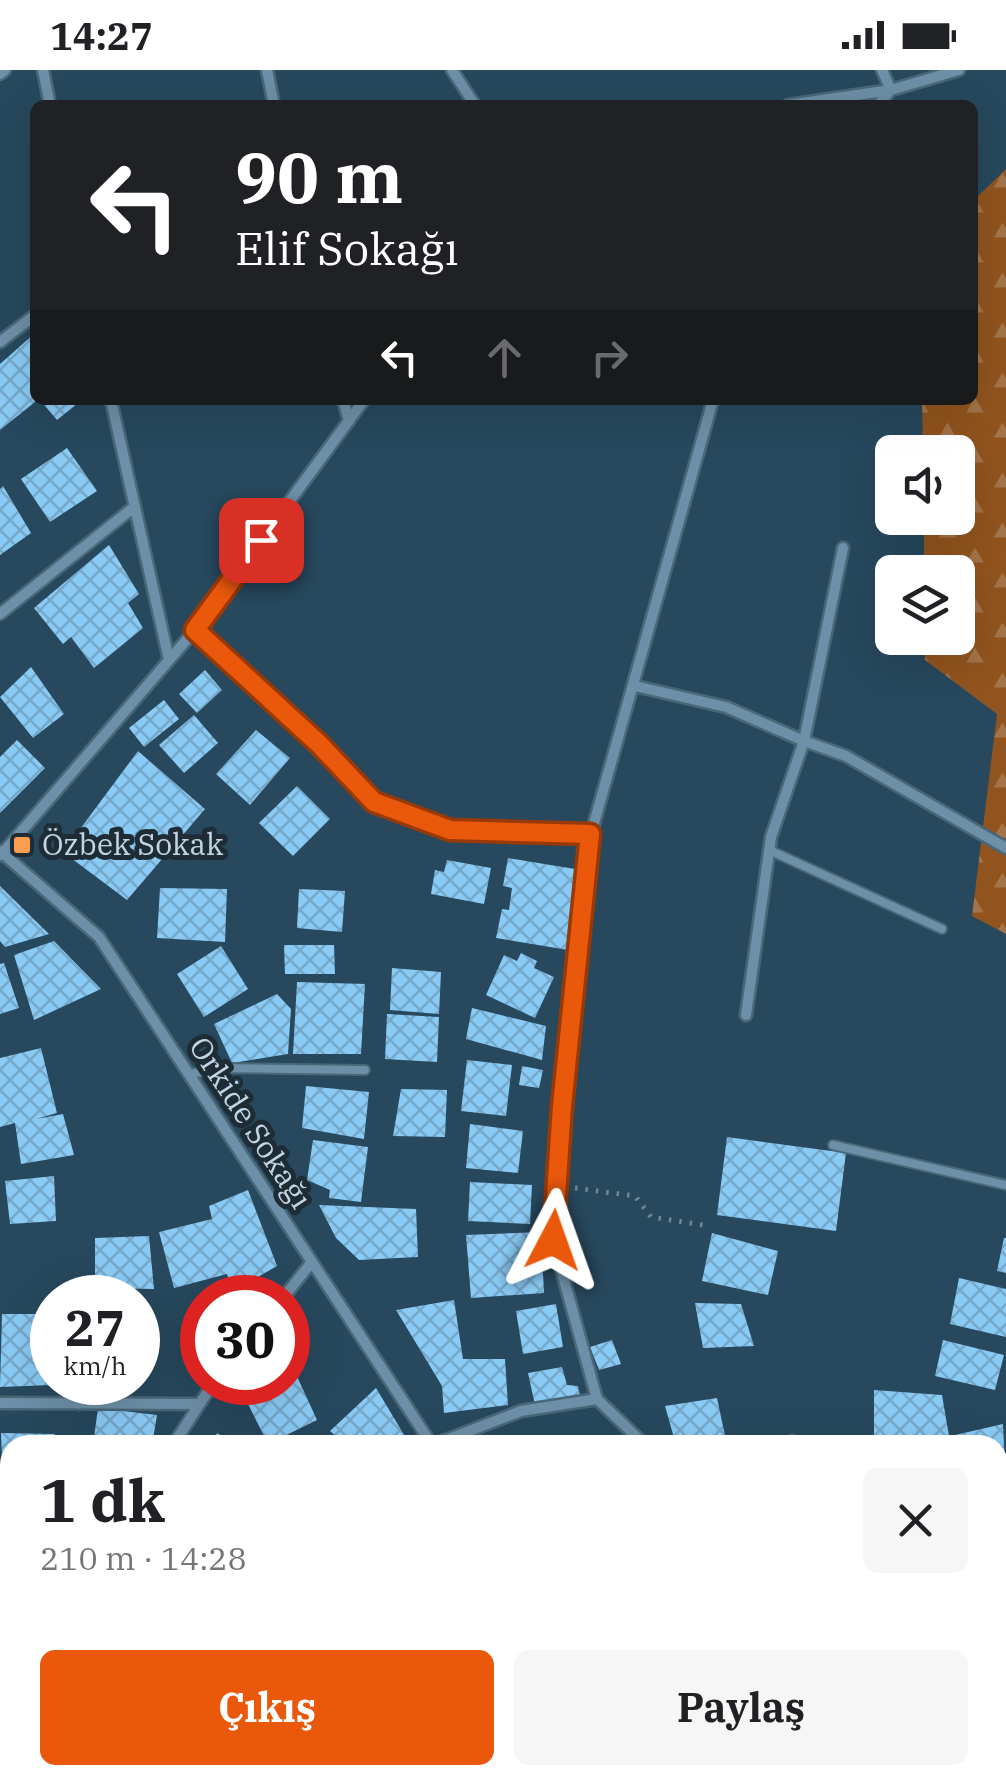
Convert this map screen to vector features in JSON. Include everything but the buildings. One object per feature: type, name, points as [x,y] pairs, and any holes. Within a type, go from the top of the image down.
[{"type":"street","points":[[43,70],[49,100]]},
{"type":"street","points":[[268,70],[273,100]]},
{"type":"street","points":[[452,70],[472,100]]},
{"type":"street","points":[[882,70],[892,90]]},
{"type":"street","points":[[823,100],[892,90],[958,70]]},
{"type":"street","points":[[883,100],[892,90]]},
{"type":"street","points":[[0,342],[30,319]]},
{"type":"street","points":[[112,405],[168,660]]},
{"type":"street","points":[[344,405],[349,421]]},
{"type":"street","points":[[1,853],[195,630],[360,405]]},
{"type":"street","points":[[635,1435],[597,1399],[553,1240],[557,1186],[590,834],[712,405]]},
{"type":"street","points":[[0,614],[134,507]]},
{"type":"street","points":[[746,1015],[769,850],[804,740],[843,548]]},
{"type":"street","points":[[195,630],[319,744],[374,802],[450,830],[590,834]]},
{"type":"street","points":[[634,686],[726,707],[846,756],[953,816],[985,840],[1006,848]]},
{"type":"street","name":"Orkide Sokağı","points":[[1,853],[99,937],[426,1435]]},
{"type":"street","points":[[301,1275],[311,1263]]},
{"type":"street","points":[[459,1435],[522,1411],[597,1399]]},
{"type":"street","points":[[0,1403],[30,1403]]},
{"type":"street","points":[[179,1435],[195,1405]]},
{"type":"lane","points":[[769,850],[942,929]]},
{"type":"lane","points":[[188,1074],[225,1068],[365,1070]]},
{"type":"lane","points":[[833,1145],[1006,1185]]},
{"type":"path","points":[[557,1186],[636,1196],[651,1217],[703,1225]]},
{"type":"green space","points":[[1006,169],[1006,934],[972,916],[997,714],[925,660],[925,655],[975,655],[975,555],[924,555],[924,535],[975,535],[975,435],[923,435],[922,405],[978,405],[978,196]]},
{"type":"place","name":"Özbek Sokak","points":[[22,845]]},
{"type":"route","points":[[261,540],[195,630],[319,744],[374,802],[450,830],[590,834],[562,1106],[553,1240]]}]
